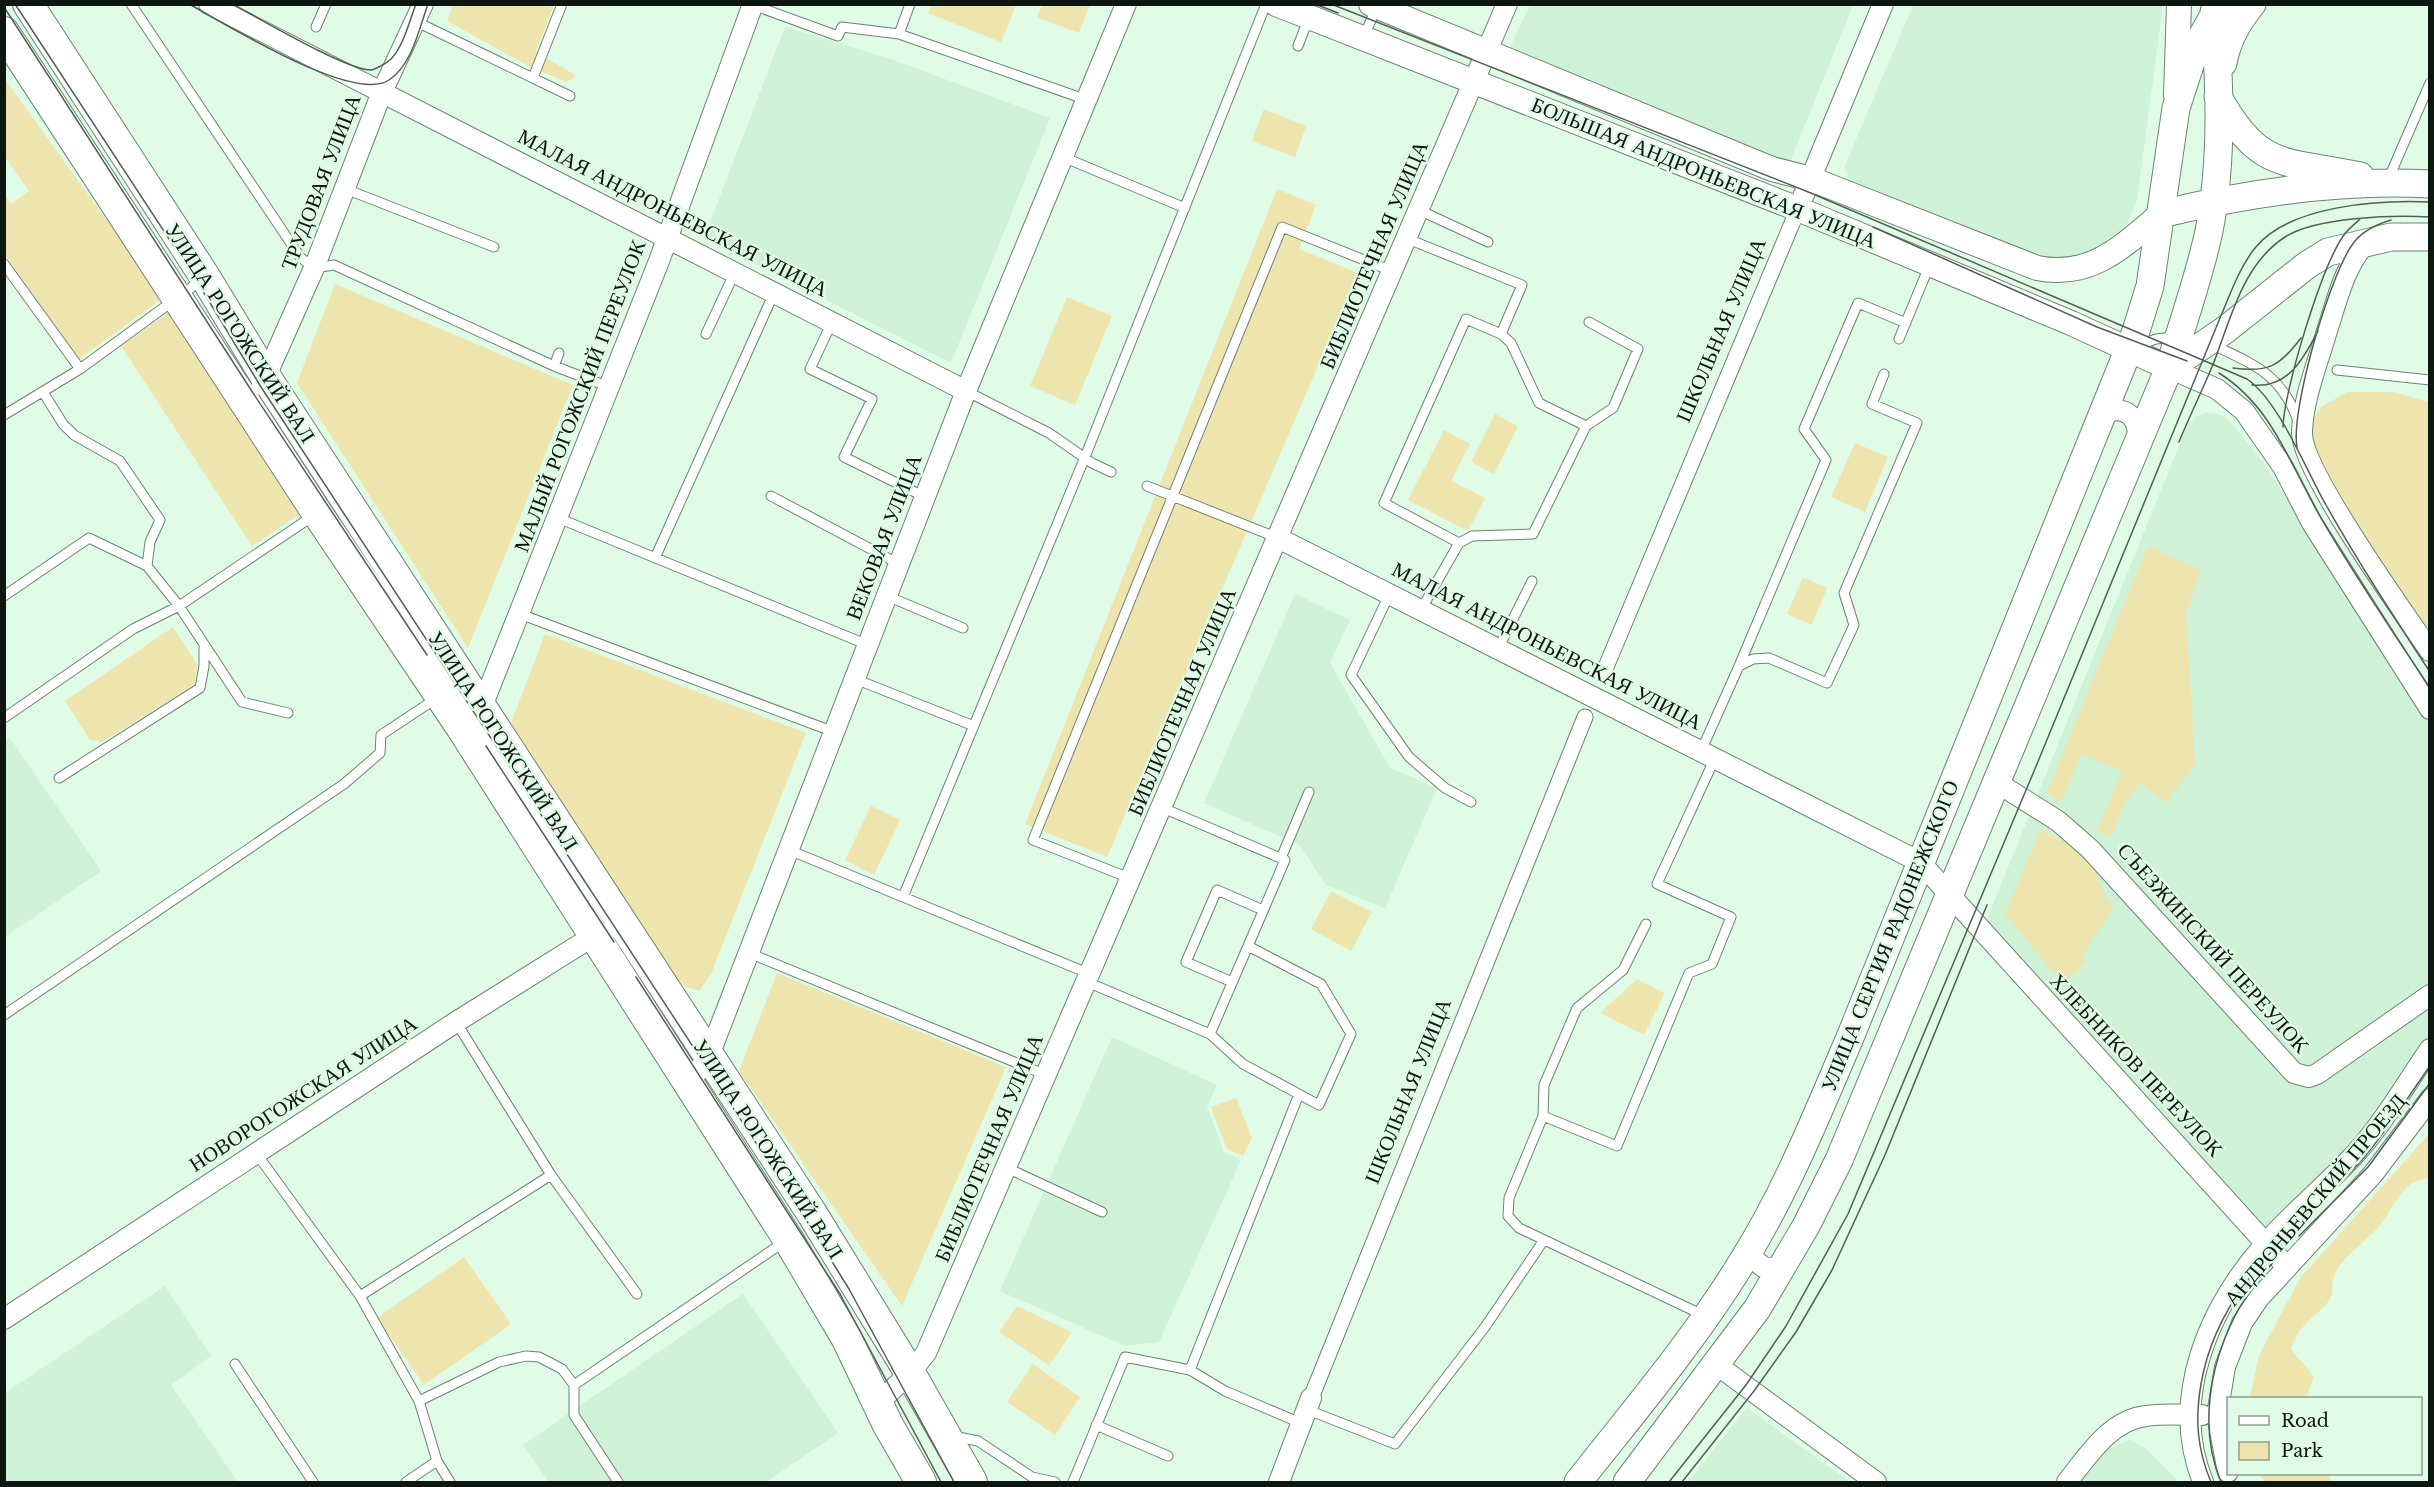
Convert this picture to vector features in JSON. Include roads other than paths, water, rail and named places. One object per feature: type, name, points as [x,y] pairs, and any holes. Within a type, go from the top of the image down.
[{"type":"main road","name":"УЛИЦА РОГОЖСКИЙ ВАЛ","points":[[28,4],[205,277],[471,718],[595,935],[687,1085],[788,1239],[837,1321],[921,1482]]},
{"type":"main road","points":[[2252,4],[2239,20],[2226,47],[2219,91],[2240,134],[2273,158],[2291,165],[2387,182],[2430,184]]},
{"type":"main road","name":"УЛИЦА СЕРГИЯ РАДОНЕЖСКОГО","points":[[1578,1482],[1705,1317],[1754,1242],[1807,1138],[2129,349],[2150,286],[2176,108],[2196,47],[2216,7]]},
{"type":"main road","points":[[2169,368],[2192,339],[2196,287],[2214,201],[2219,91],[2216,7]]},
{"type":"main road","name":"УЛИЦА РОГОЖСКИЙ ВАЛ","points":[[4,32],[317,513],[440,696],[471,718],[635,944],[811,1212],[910,1373],[972,1482]]},
{"type":"main road","points":[[2161,214],[2214,201],[2387,182]]},
{"type":"main road","points":[[2192,339],[2225,330],[2328,252],[2391,237],[2430,237]]},
{"type":"main road","name":"УЛИЦА СЕРГИЯ РАДОНЕЖСКОГО","points":[[1627,1482],[1757,1309],[1788,1258],[1839,1160],[2138,436],[2169,368]]},
{"type":"street","name":"МАЛАЯ АНДРОНЬЕВСКАЯ УЛИЦА","points":[[209,4],[966,391]]},
{"type":"street","name":"ВЕКОВАЯ УЛИЦА","points":[[687,1085],[708,1058],[966,391],[1126,4]]},
{"type":"street","name":"БОЛЬШАЯ АНДРОНЬЕВСКАЯ УЛИЦА","points":[[1276,4],[1931,263],[2169,368]]},
{"type":"street","name":"БИБЛИОТЕЧНАЯ УЛИЦА","points":[[878,1403],[910,1373],[926,1353],[1394,272],[1507,4]]},
{"type":"street","name":"ШКОЛЬНАЯ УЛИЦА","points":[[1603,674],[1883,4]]},
{"type":"street","points":[[2176,108],[2179,4]]},
{"type":"street","name":"МАЛЫЙ РОГОЖСКИЙ ПЕРЕУЛОК","points":[[471,718],[520,614],[558,518],[667,238],[753,5]]},
{"type":"street","name":"БОЛЬШАЯ АНДРОНЬЕВСКАЯ УЛИЦА","points":[[1375,5],[1772,169],[1811,179],[2037,268],[2054,272],[2084,268],[2115,251],[2161,214]]},
{"type":"street","name":"ТРУДОВАЯ УЛИЦА","points":[[267,379],[314,268],[382,92],[420,13]]},
{"type":"street","points":[[2366,243],[2358,252],[2348,272],[2333,314],[2310,391],[2302,432],[2307,454],[2331,500],[2430,651]]},
{"type":"street","points":[[2169,368],[2217,389],[2244,411],[2280,463],[2312,523],[2430,709]]},
{"type":"street","points":[[243,399],[267,379]]},
{"type":"street","points":[[2099,420],[2112,410],[2127,412],[2136,422],[2138,436]]},
{"type":"street","name":"МАЛАЯ АНДРОНЬЕВСКАЯ УЛИЦА","points":[[1278,538],[1422,608],[1498,649],[1920,862]]},
{"type":"street","name":"ШКОЛЬНАЯ УЛИЦА","points":[[1279,1482],[1585,717]]},
{"type":"street","name":"СЪЕЗЖИНСКИЙ ПЕРЕУЛОК","points":[[1996,782],[2058,821],[2090,849],[2294,1073],[2310,1077],[2317,1074],[2430,995]]},
{"type":"street","name":"ХЛЕБНИКОВ ПЕРЕУЛОК","points":[[1920,862],[2287,1267]]},
{"type":"street","points":[[1893,929],[1921,894],[1931,890],[1949,896]]},
{"type":"street","points":[[595,935],[619,935],[635,944]]},
{"type":"street","name":"НОВОРОГОЖСКАЯ УЛИЦА","points":[[4,1319],[456,1022],[595,935]]},
{"type":"street","name":"АНДРОНЬЕВСКИЙ ПРОЕЗД","points":[[2203,1482],[2198,1471],[2189,1415],[2198,1360],[2217,1310],[2265,1243],[2357,1152],[2430,1049]]},
{"type":"street","name":"АНДРОНЬЕВСКИЙ ПРОЕЗД","points":[[2227,1463],[2217,1415],[2225,1367],[2242,1323],[2259,1298],[2373,1174],[2430,1099]]},
{"type":"street","points":[[1754,1242],[1754,1258],[1763,1267],[1776,1269],[1788,1258]]},
{"type":"street","points":[[1717,1365],[1876,1482]]},
{"type":"street","points":[[2067,1482],[2103,1439],[2121,1424],[2145,1416],[2217,1415]]},
{"type":"lane","points":[[130,4],[300,257],[314,268],[334,265],[554,366],[609,387]]},
{"type":"lane","points":[[316,27],[326,4]]},
{"type":"lane","points":[[533,78],[562,4]]},
{"type":"lane","points":[[899,34],[910,4]]},
{"type":"lane","points":[[903,897],[1085,457],[1266,4]]},
{"type":"lane","points":[[753,5],[838,36],[842,27],[899,34],[1087,100]]},
{"type":"lane","points":[[1362,38],[1375,5]]},
{"type":"lane","points":[[420,13],[533,78],[570,96]]},
{"type":"lane","points":[[1298,46],[1309,17]]},
{"type":"lane","points":[[2387,182],[2430,83]]},
{"type":"lane","points":[[1063,157],[1185,208]]},
{"type":"lane","points":[[343,188],[494,247]]},
{"type":"lane","points":[[1419,210],[1488,242]]},
{"type":"lane","points":[[1132,879],[1033,840],[1171,495],[1282,227],[1394,272]]},
{"type":"lane","points":[[1408,238],[1522,285],[1501,334]]},
{"type":"lane","points":[[1899,339],[1931,263]]},
{"type":"lane","points":[[4,264],[80,369]]},
{"type":"lane","points":[[706,334],[735,272]]},
{"type":"lane","points":[[4,415],[80,369],[205,277]]},
{"type":"lane","points":[[655,558],[774,292]]},
{"type":"lane","points":[[1543,1116],[1617,1146],[1689,974],[1712,964],[1731,917],[1657,884],[1708,755],[1739,666],[1826,460],[1804,429],[1858,303],[1906,323]]},
{"type":"lane","points":[[1458,543],[1384,503],[1466,320],[1501,334],[1511,343],[1539,403],[1586,426]]},
{"type":"lane","points":[[832,322],[810,369],[872,399],[844,457],[925,497]]},
{"type":"lane","points":[[1422,608],[1458,543],[1472,536],[1533,534],[1586,426],[1613,408],[1638,349],[1589,322]]},
{"type":"lane","points":[[2129,349],[2156,339],[2192,339],[2273,379],[2288,395],[2302,432]]},
{"type":"lane","points":[[554,366],[560,353]]},
{"type":"lane","points":[[2337,369],[2430,380]]},
{"type":"lane","points":[[1739,666],[1753,660],[1769,658],[1827,683],[1854,625],[1844,593],[1917,423],[1872,404],[1884,374]]},
{"type":"lane","name":"МАЛАЯ АНДРОНЬЕВСКАЯ УЛИЦА","points":[[966,391],[1049,433],[1111,472]]},
{"type":"lane","points":[[43,392],[63,424],[74,435],[120,461],[160,520],[150,542],[147,566]]},
{"type":"lane","name":"МАЛАЯ АНДРОНЬЕВСКАЯ УЛИЦА","points":[[1147,486],[1278,538]]},
{"type":"lane","points":[[771,496],[899,564]]},
{"type":"lane","points":[[4,718],[133,629],[179,606],[317,513]]},
{"type":"lane","points":[[558,518],[868,645]]},
{"type":"lane","points":[[4,596],[89,538],[147,566],[179,606],[242,702],[288,713]]},
{"type":"lane","points":[[1498,649],[1532,581]]},
{"type":"lane","points":[[1390,593],[1351,675],[1409,757],[1445,788],[1471,802]]},
{"type":"lane","points":[[887,596],[963,628]]},
{"type":"lane","points":[[520,614],[834,732]]},
{"type":"lane","points":[[59,778],[200,688],[204,666],[204,646]]},
{"type":"lane","points":[[855,679],[974,726]]},
{"type":"lane","points":[[4,1015],[344,784],[380,753],[381,735],[440,696]]},
{"type":"lane","points":[[1281,858],[1308,792]]},
{"type":"lane","points":[[1163,808],[1285,860],[1210,1034]]},
{"type":"lane","points":[[789,850],[1089,978],[1210,1034],[1243,1064],[1319,1105],[1351,1034],[1321,984],[1248,946]]},
{"type":"lane","points":[[1232,982],[1186,962],[1217,890],[1263,910]]},
{"type":"lane","points":[[1646,924],[1623,970],[1577,1008],[1544,1085],[1543,1116],[1509,1198],[1508,1216],[1518,1228],[1705,1317]]},
{"type":"lane","points":[[749,953],[1046,1076]]},
{"type":"lane","points":[[456,1022],[551,1175],[637,1294]]},
{"type":"lane","points":[[1190,1370],[1299,1094]]},
{"type":"lane","points":[[256,1153],[360,1296],[419,1401],[437,1461],[450,1482]]},
{"type":"lane","points":[[1007,1168],[1102,1212]]},
{"type":"lane","points":[[360,1296],[551,1175]]},
{"type":"lane","points":[[574,1385],[788,1239]]},
{"type":"lane","points":[[1073,1482],[1125,1357],[1190,1370],[1225,1391],[1307,1410],[1395,1444],[1485,1327],[1544,1240]]},
{"type":"lane","points":[[419,1401],[499,1362],[526,1356],[539,1357],[562,1369],[574,1385],[574,1415],[618,1482]]},
{"type":"lane","points":[[235,1364],[313,1482]]},
{"type":"lane","points":[[1096,1425],[1168,1456]]},
{"type":"lane","points":[[945,1435],[978,1441],[1032,1477],[1055,1482]]},
{"type":"lane","points":[[406,1482],[437,1461]]},
{"type":"tram line","points":[[15,4],[198,283],[261,387],[800,1210],[849,1289],[954,1482]]},
{"type":"tram line","points":[[189,4],[259,43],[320,72],[348,81],[372,84],[389,80],[404,65],[414,46],[428,4]]},
{"type":"tram line","points":[[232,4],[323,53],[359,68],[371,70],[387,62],[396,53],[416,4]]},
{"type":"tram line","points":[[1315,4],[1338,13]]},
{"type":"tram line","points":[[1331,4],[1806,191],[2247,379],[2259,389],[2281,419],[2338,526],[2430,672]]},
{"type":"tram line","points":[[4,7],[253,393],[427,655]]},
{"type":"tram line","points":[[1669,1482],[1746,1385],[1786,1326],[1848,1214],[2244,264],[2255,248],[2270,234],[2290,222],[2312,214],[2361,204],[2430,202]]},
{"type":"tram line","points":[[2179,442],[2214,362],[2240,293],[2259,262],[2271,248],[2299,230],[2335,221],[2396,216],[2430,217]]},
{"type":"tram line","points":[[2283,427],[2290,386],[2315,299],[2335,250],[2346,233],[2360,219]]},
{"type":"tram line","points":[[2297,447],[2296,429],[2306,373],[2314,341],[2335,280],[2345,256],[2355,241],[2372,228],[2391,220]]},
{"type":"tram line","points":[[1873,227],[2097,327],[2187,361]]},
{"type":"tram line","points":[[2252,385],[2265,385],[2285,377],[2300,361],[2318,331]]},
{"type":"tram line","points":[[2233,368],[2255,369],[2272,365],[2286,355],[2301,338]]},
{"type":"tram line","points":[[2219,373],[2238,387],[2267,420],[2334,540],[2430,688]]},
{"type":"tram line","points":[[486,746],[614,942]]},
{"type":"tram line","points":[[1682,1482],[1754,1391],[1796,1332],[1832,1270],[1885,1155],[1987,905]]},
{"type":"tram line","points":[[636,977],[840,1294],[941,1482]]},
{"type":"tram line","points":[[2211,1482],[2200,1446],[2198,1409],[2201,1384],[2210,1349],[2224,1317],[2262,1262],[2370,1151],[2430,1066]]},
{"type":"tram line","points":[[2299,1236],[2368,1167],[2430,1083]]},
{"type":"tram line","points":[[2221,1482],[2214,1462],[2209,1420],[2210,1399],[2218,1357],[2238,1310],[2274,1261]]}]
